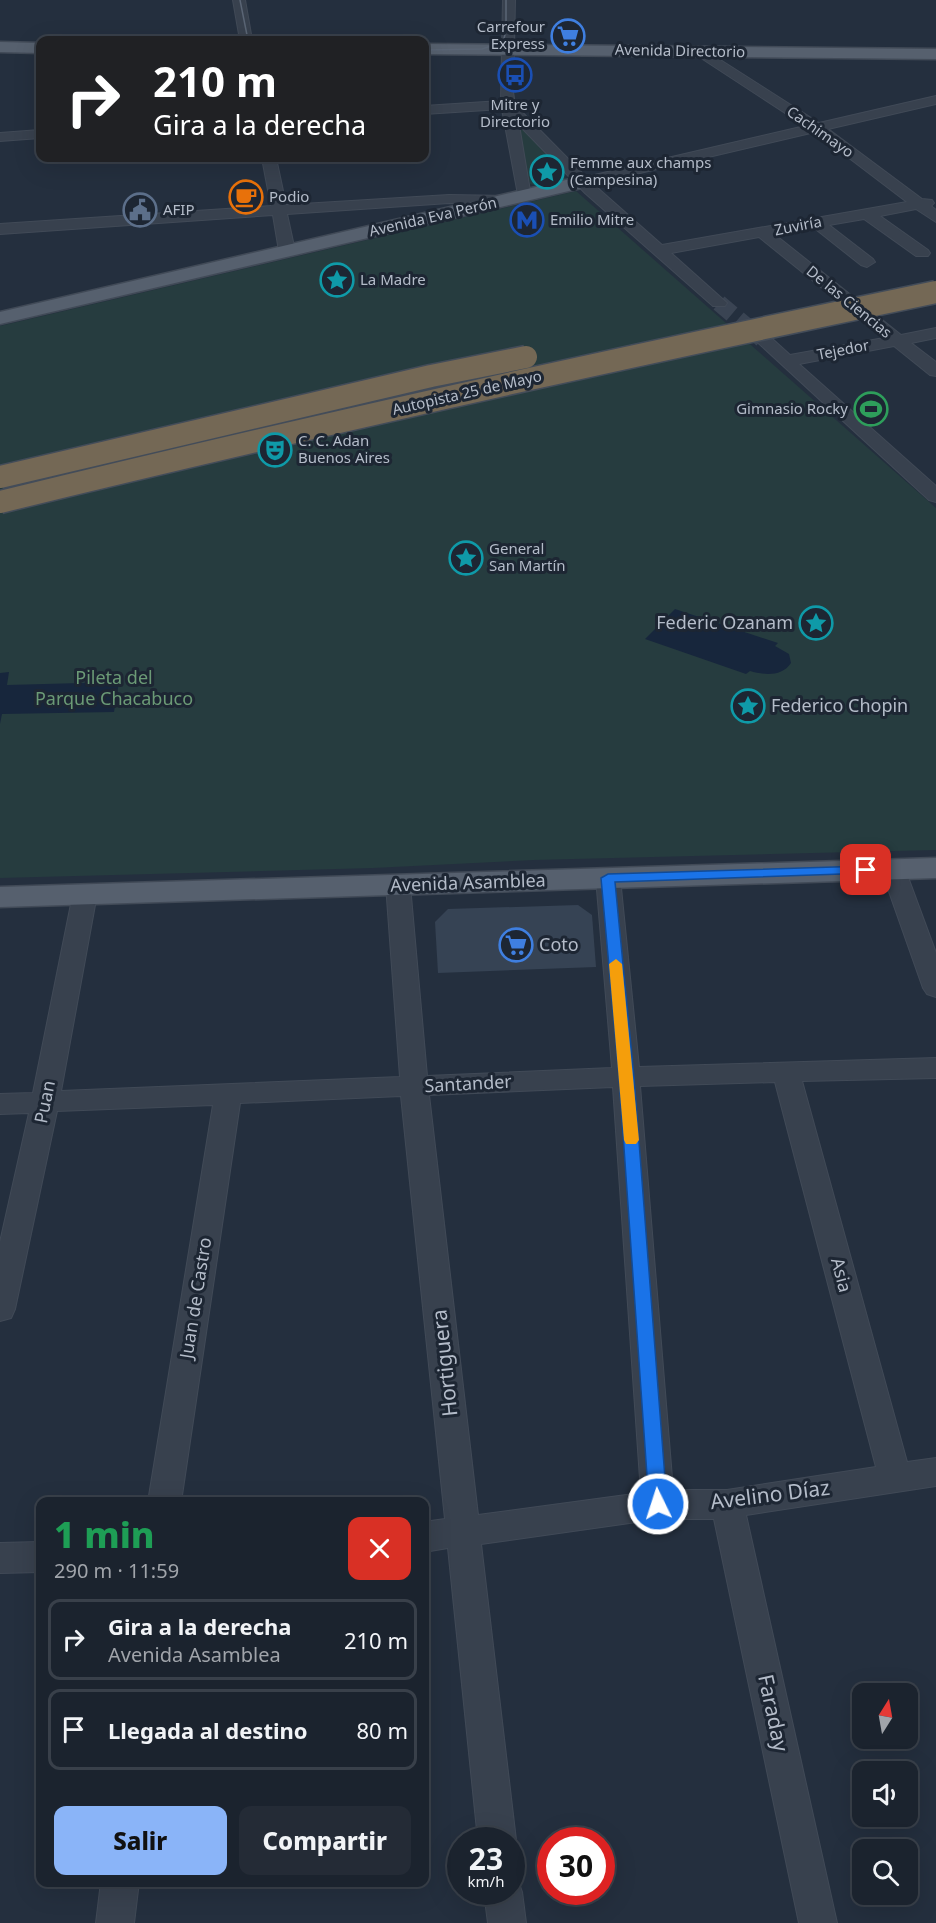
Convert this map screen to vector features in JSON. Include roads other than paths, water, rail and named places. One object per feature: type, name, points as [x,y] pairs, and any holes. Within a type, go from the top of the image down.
[{"type":"highway","points":[[571,348],[936,273]]},
{"type":"highway","name":"Autopista 25 de Mayo","points":[[0,502],[207,451],[617,358],[936,292]]},
{"type":"highway","name":"Autopista 25 de Mayo","points":[[0,477],[431,376],[548,353]]},
{"type":"main road","points":[[0,48],[36,48]]},
{"type":"main road","name":"Avenida Directorio","points":[[429,49],[936,54]]},
{"type":"main road","name":"Avenida Eva Perón","points":[[0,318],[583,182]]},
{"type":"main road","name":"Avenida Asamblea","points":[[0,897],[936,868]]},
{"type":"street","points":[[239,0],[245,36]]},
{"type":"street","points":[[0,229],[448,199],[516,198],[505,75],[508,49],[508,0]]},
{"type":"street","name":"Cachimayo","points":[[700,51],[819,129],[936,217]]},
{"type":"street","name":"Avenida Eva Perón","points":[[583,182],[936,100]]},
{"type":"street","points":[[429,110],[507,105],[583,182],[719,303]]},
{"type":"street","points":[[0,137],[36,134]]},
{"type":"street","points":[[269,162],[287,251]]},
{"type":"street","name":"Zuviría","points":[[659,250],[936,201]]},
{"type":"street","points":[[866,213],[922,253]]},
{"type":"street","points":[[816,222],[867,262]]},
{"type":"street","name":"De las Ciencias","points":[[762,232],[936,371]]},
{"type":"street","name":"Tejedor","points":[[786,361],[936,333]]},
{"type":"street","points":[[762,339],[936,496]]},
{"type":"street","points":[[893,869],[936,988]]},
{"type":"street","points":[[608,878],[626,1077],[658,1504]]},
{"type":"street","name":"Hortiguera","points":[[398,885],[414,1087],[496,1827]]},
{"type":"street","name":"Puan","points":[[0,1309],[45,1103],[85,894]]},
{"type":"street","name":"Santander","points":[[0,1104],[626,1077],[936,1068]]},
{"type":"street","name":"Asia","points":[[786,1073],[895,1477]]},
{"type":"street","name":"Juan de Castro","points":[[165,1497],[228,1094]]},
{"type":"street","name":"Avelino Díaz","points":[[429,1536],[658,1504],[727,1504],[936,1472]]},
{"type":"street","name":"Faraday","points":[[727,1504],[818,1923]]},
{"type":"street","points":[[0,1558],[36,1557]]},
{"type":"street","points":[[115,1923],[119,1887]]},
{"type":"street","points":[[505,1905],[507,1923]]},
{"type":"water","points":[[675,609],[778,643],[775,646],[789,654],[791,663],[778,673],[750,671],[746,674],[645,639]]},
{"type":"water","points":[[9,672],[7,685],[119,682],[114,712],[2,714],[0,724],[0,673]]},
{"type":"tunnel","points":[[719,303],[762,339]]},
{"type":"tram line","points":[[240,0],[247,36]]},
{"type":"tram line","points":[[429,50],[482,49],[503,42],[506,31],[506,0]]},
{"type":"place","name":"Carrefour Express","points":[[568,36]]},
{"type":"place","name":"Mitre y Directorio","points":[[515,75]]},
{"type":"place","name":"Femme aux champs (Campesina)","points":[[547,172]]},
{"type":"place","name":"Podio","points":[[246,197]]},
{"type":"place","name":"AFIP","points":[[140,210]]},
{"type":"place","name":"Emilio Mitre","points":[[527,220]]},
{"type":"place","name":"La Madre","points":[[337,280]]},
{"type":"place","name":"Gimnasio Rocky","points":[[871,409]]},
{"type":"place","name":"C. C. Adan Buenos Aires","points":[[275,450]]},
{"type":"place","name":"General San Martín","points":[[466,558]]},
{"type":"place","name":"Federic Ozanam","points":[[816,623]]},
{"type":"place","name":"Federico Chopin","points":[[748,706]]},
{"type":"place","name":"Coto","points":[[516,945]]},
{"type":"park label","name":"Pileta del Parque Chacabuco","points":[[114,688]]}]
